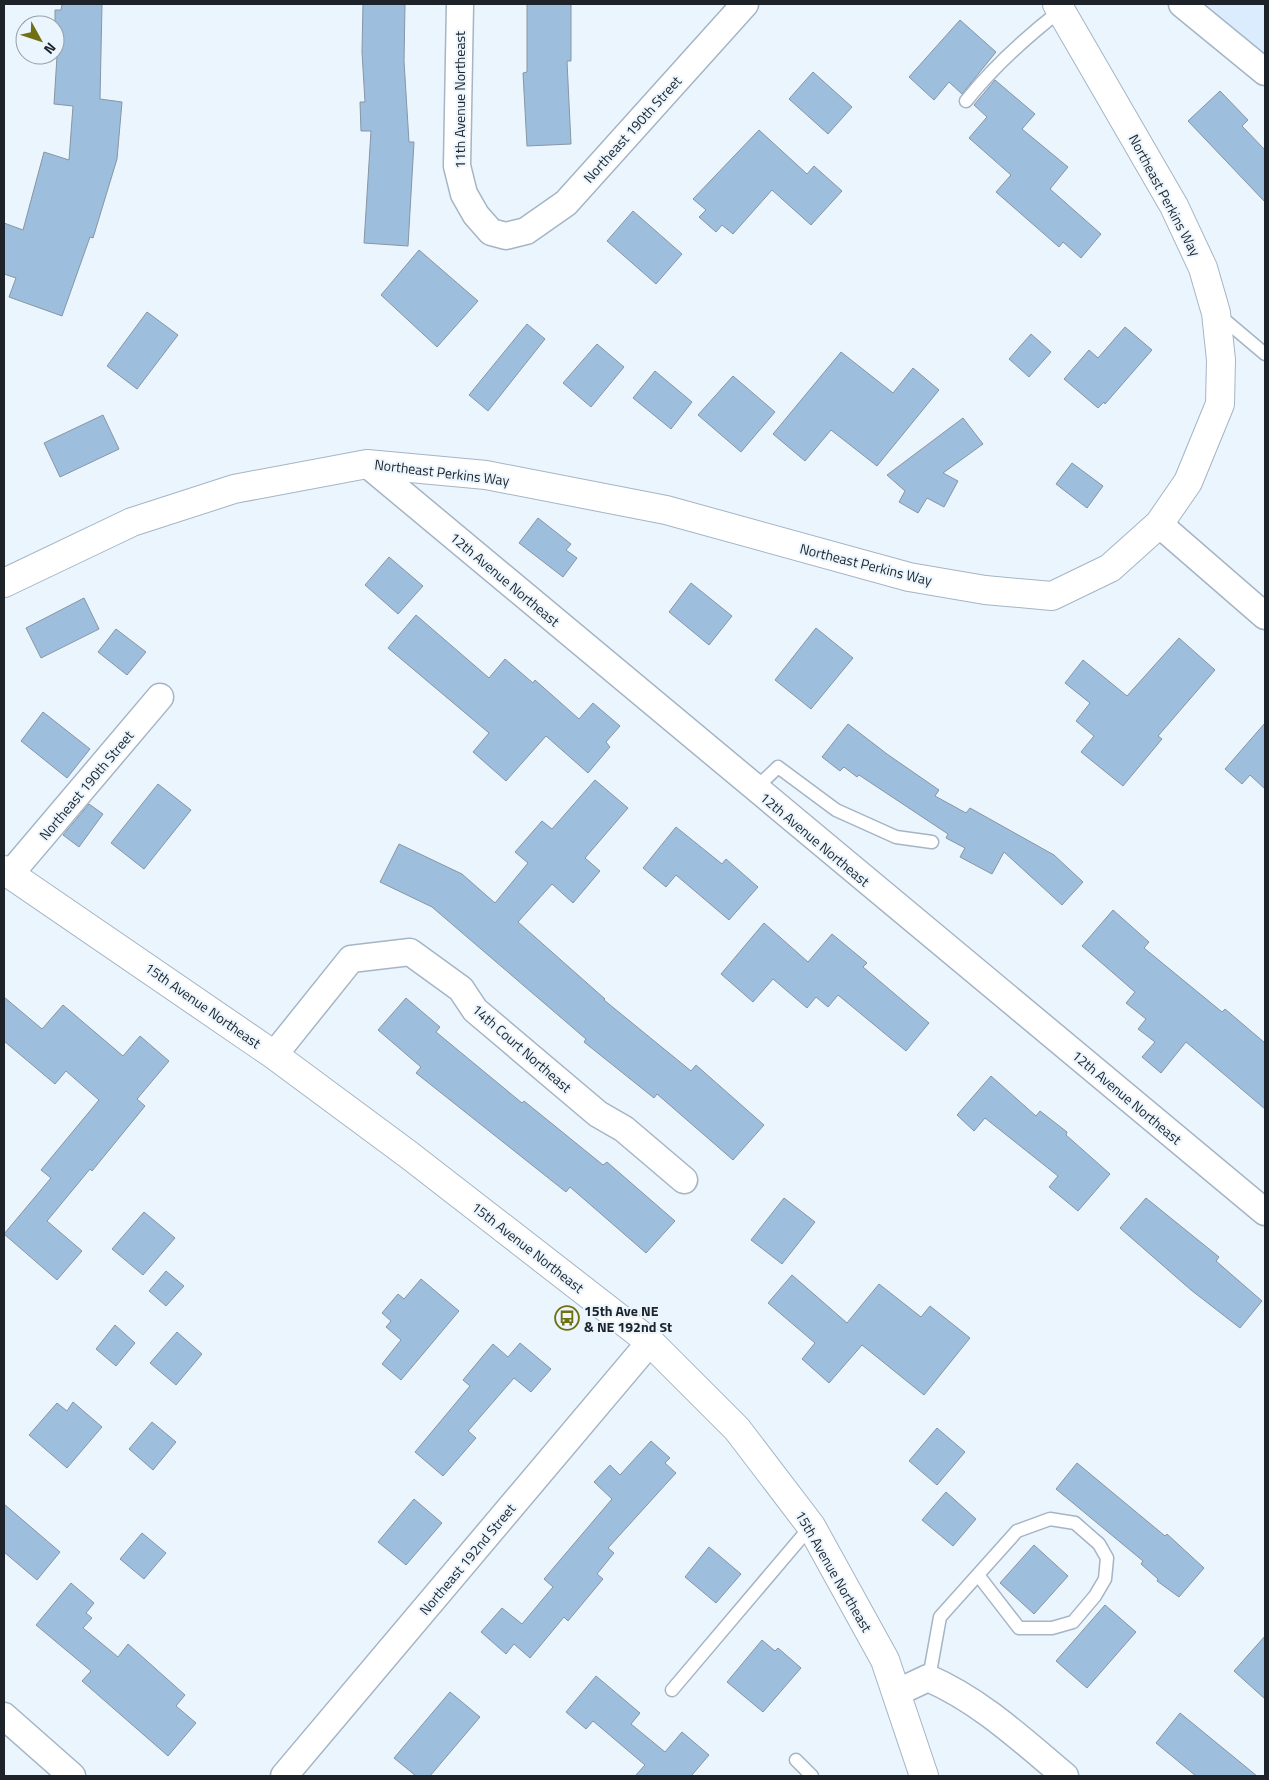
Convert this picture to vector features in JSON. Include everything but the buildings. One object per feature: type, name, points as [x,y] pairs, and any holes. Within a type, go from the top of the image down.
[{"type":"main road","name":"Northeast Perkins Way","points":[[4,583],[132,522],[234,490],[367,464],[486,475],[666,510],[909,577],[1012,593],[1052,596],[1110,568],[1159,524],[1188,482],[1220,404],[1221,360],[1216,313],[1203,268],[1174,206],[1059,7]]},
{"type":"main road","name":"15th Avenue Northeast","points":[[7,872],[274,1054],[409,1155],[650,1342],[737,1429],[811,1526],[885,1660],[924,1776]]},
{"type":"street","name":"11th Avenue Northeast","points":[[460,4],[457,166],[464,194],[476,215],[491,232],[506,236]]},
{"type":"street","name":"Northeast 190th Street","points":[[506,236],[526,231],[566,203],[745,4]]},
{"type":"street","points":[[1182,4],[1265,72]]},
{"type":"street","name":"12th Avenue Northeast","points":[[367,464],[1265,1212]]},
{"type":"street","points":[[1159,524],[1265,616]]},
{"type":"street","name":"Northeast 190th Street","points":[[7,872],[160,697]]},
{"type":"street","name":"14th Court Northeast","points":[[274,1054],[351,959],[410,952],[461,989],[475,1010],[598,1114],[624,1129],[684,1180]]},
{"type":"street","name":"Northeast 192nd Street","points":[[284,1776],[650,1342]]},
{"type":"street","points":[[896,1693],[929,1678],[957,1691],[982,1708],[1066,1776]]},
{"type":"street","points":[[4,1716],[72,1776]]},
{"type":"lane","points":[[966,101],[991,70],[1059,7]]},
{"type":"lane","points":[[1216,313],[1265,354]]},
{"type":"lane","points":[[755,789],[778,767],[836,810],[896,836],[932,842]]},
{"type":"lane","points":[[929,1678],[940,1617],[978,1575],[1017,1532],[1050,1519],[1075,1523],[1099,1544],[1107,1558],[1105,1579],[1095,1596],[1073,1622],[1052,1628],[1019,1628],[978,1575]]},
{"type":"lane","points":[[672,1690],[811,1526]]},
{"type":"lane","points":[[796,1760],[812,1776]]},
{"type":"shaded area","points":[[1199,4],[1265,4],[1265,58]]},
{"type":"place","name":"15th Ave NE & NE 192nd St","points":[[567,1318]]}]
